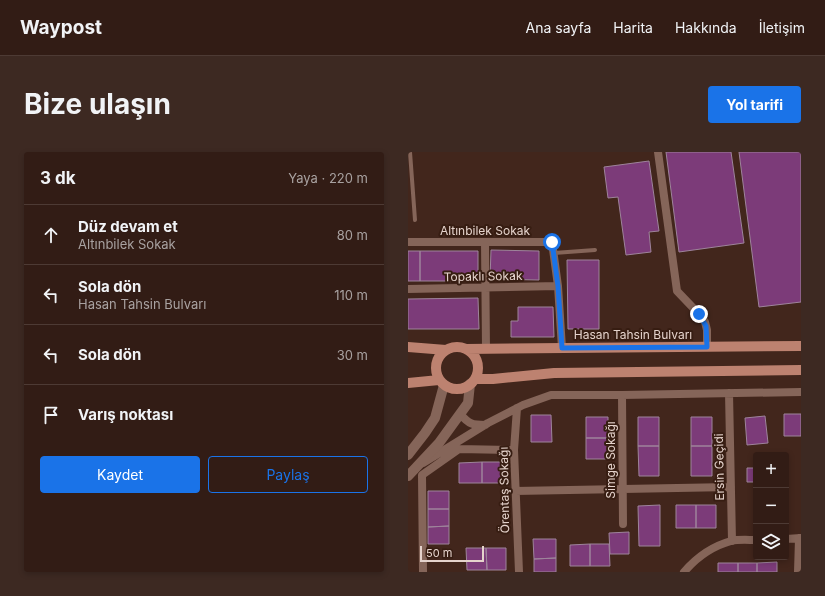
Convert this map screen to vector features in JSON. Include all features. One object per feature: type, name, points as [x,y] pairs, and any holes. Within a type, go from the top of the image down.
[{"type":"main road","name":"Hasan Tahsin Bulvarı","points":[[466,349],[801,346]]},
{"type":"main road","points":[[408,347],[446,350]]},
{"type":"main road","points":[[452,347],[466,349],[472,353],[476,359],[478,373],[473,382],[464,388],[457,390],[450,388],[442,383],[436,374],[435,367],[437,360],[440,354],[452,347]]},
{"type":"main road","points":[[473,382],[554,373],[801,370]]},
{"type":"main road","points":[[408,383],[442,383]]},
{"type":"street","points":[[658,152],[677,291],[705,322],[707,330],[707,347]]},
{"type":"street","name":"Altınbilek Sokak","points":[[408,242],[552,242],[553,252]]},
{"type":"street","points":[[484,242],[486,349]]},
{"type":"street","points":[[553,252],[558,286],[562,348]]},
{"type":"street","name":"Topaklı Sokak","points":[[408,289],[558,286]]},
{"type":"street","points":[[408,476],[439,443],[468,403],[473,382]]},
{"type":"street","points":[[408,455],[426,433],[434,418],[442,383]]},
{"type":"street","points":[[417,466],[517,408],[551,396],[801,392]]},
{"type":"street","name":"Ersin Geçidi","points":[[729,393],[732,541]]},
{"type":"street","name":"Simge Sokağı","points":[[622,396],[623,524]]},
{"type":"street","name":"Örentaş Sokağı","points":[[517,408],[514,450],[519,572]]},
{"type":"street","points":[[460,414],[467,422],[474,425],[486,425]]},
{"type":"street","points":[[423,572],[422,475],[459,450],[514,450]]},
{"type":"street","points":[[515,491],[731,487]]},
{"type":"street","points":[[789,539],[800,538],[798,572]]},
{"type":"street","points":[[684,572],[704,555],[718,546],[732,541],[753,540]]},
{"type":"lane","points":[[410,152],[415,220]]},
{"type":"lane","points":[[553,252],[595,250]]},
{"type":"building","points":[[666,152],[731,152],[744,243],[679,252]]},
{"type":"building","points":[[739,152],[801,152],[801,302],[759,307]]},
{"type":"building","points":[[649,161],[659,231],[649,232],[651,252],[626,255],[618,197],[608,198],[604,167]]},
{"type":"building","points":[[491,250],[539,251],[539,280],[490,279]]},
{"type":"building","points":[[408,251],[420,251],[420,281],[408,281]]},
{"type":"building","points":[[420,251],[478,251],[478,281],[420,281]]},
{"type":"building","points":[[567,260],[599,260],[599,329],[568,329]]},
{"type":"building","points":[[478,298],[479,329],[408,329],[408,299]]},
{"type":"building","points":[[518,307],[553,307],[554,337],[511,337],[511,321],[518,321]]},
{"type":"building","points":[[784,414],[801,414],[801,436],[784,436]]},
{"type":"building","points":[[531,415],[551,415],[552,442],[531,442]]},
{"type":"building","points":[[765,416],[768,443],[747,445],[745,418]]},
{"type":"building","points":[[586,417],[608,417],[608,438],[586,438]]},
{"type":"building","points":[[638,417],[659,417],[659,446],[638,446]]},
{"type":"building","points":[[691,417],[712,417],[712,446],[691,446]]},
{"type":"building","points":[[586,438],[608,438],[608,459],[586,459]]},
{"type":"building","points":[[638,446],[659,446],[659,476],[639,476]]},
{"type":"building","points":[[691,446],[712,446],[712,476],[691,476]]},
{"type":"building","points":[[482,462],[482,483],[459,483],[459,463]]},
{"type":"building","points":[[482,462],[505,462],[506,483],[482,483]]},
{"type":"building","points":[[747,468],[753,468],[753,482],[747,482]]},
{"type":"building","points":[[428,491],[449,491],[449,509],[428,509]]},
{"type":"building","points":[[660,505],[660,546],[639,546],[638,506]]},
{"type":"building","points":[[676,505],[696,505],[696,528],[676,528]]},
{"type":"building","points":[[696,505],[716,505],[716,528],[696,528]]},
{"type":"building","points":[[428,509],[449,509],[449,526],[428,527]]},
{"type":"building","points":[[449,526],[449,544],[428,544],[428,527]]},
{"type":"building","points":[[629,532],[629,554],[610,554],[609,533]]},
{"type":"building","points":[[533,539],[556,539],[556,558],[534,559]]},
{"type":"building","points":[[590,544],[590,566],[570,566],[570,545]]},
{"type":"building","points":[[590,544],[609,544],[610,566],[590,566]]},
{"type":"building","points":[[466,548],[486,548],[487,570],[467,570]]},
{"type":"building","points":[[486,548],[506,548],[506,570],[487,570]]},
{"type":"building","points":[[556,558],[556,572],[534,572],[534,559]]},
{"type":"building","points":[[777,562],[777,572],[757,572],[757,563]]},
{"type":"building","points":[[718,563],[738,563],[738,572],[718,572]]},
{"type":"building","points":[[738,563],[757,563],[757,572],[738,572]]},
{"type":"route","points":[[552,242],[558,286],[562,348],[707,347],[708,334],[703,317],[699,314]]}]
